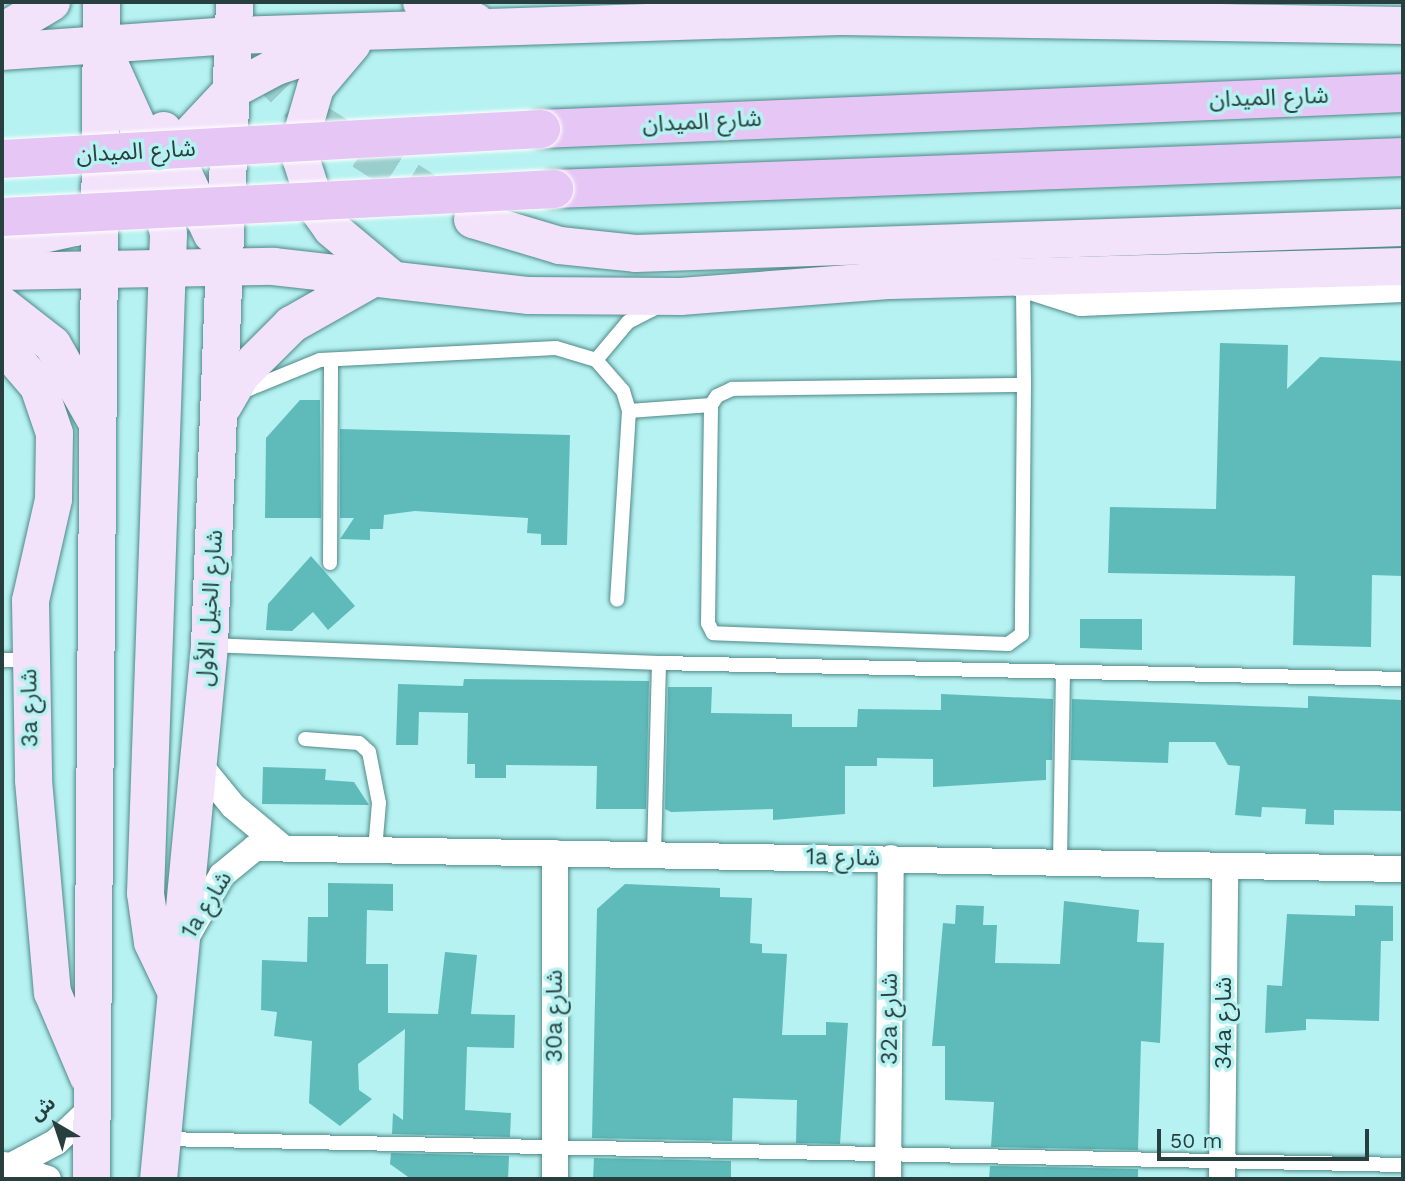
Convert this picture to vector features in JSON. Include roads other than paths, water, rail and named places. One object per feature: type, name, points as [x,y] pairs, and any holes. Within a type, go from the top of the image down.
[{"type":"main road","points":[[2,31],[51,2]]},
{"type":"main road","points":[[101,2],[114,42],[162,153],[226,265]]},
{"type":"main road","points":[[91,1179],[100,207],[114,42],[122,2]]},
{"type":"main road","points":[[421,2],[492,28]]},
{"type":"main road","points":[[2,51],[114,42],[233,18],[367,31],[840,16],[1403,25]]},
{"type":"main road","points":[[100,268],[233,18]]},
{"type":"main road","name":"شارع الخيل الأول","points":[[159,1179],[174,972],[209,645],[223,406],[233,18]]},
{"type":"main road","points":[[2,243],[74,227],[162,153],[231,90],[367,31]]},
{"type":"main road","points":[[367,31],[315,87],[303,122],[301,160],[316,207],[331,228],[383,278]]},
{"type":"main road","name":"شارع الميدان","points":[[2,159],[541,129],[1403,93]]},
{"type":"main road","points":[[162,153],[170,266],[145,893],[152,942],[174,972]]},
{"type":"main road","points":[[2,217],[554,189],[1403,157]]},
{"type":"main road","points":[[1282,162],[1314,178],[1403,180]]},
{"type":"main road","points":[[472,219],[559,245],[635,253],[1403,227]]},
{"type":"main road","points":[[2,271],[226,265],[383,278],[528,295],[680,296],[890,280],[1014,283],[1403,266]]},
{"type":"main road","points":[[223,406],[240,374],[274,339],[383,278]]},
{"type":"main road","points":[[2,305],[52,344],[99,441]]},
{"type":"main road","name":"3a شارع","points":[[2,344],[25,366],[48,409],[55,477],[15,660],[52,992],[91,1096]]},
{"type":"main road","points":[[47,519],[99,441]]},
{"type":"street","points":[[1014,283],[1081,303],[1403,289]]},
{"type":"street","points":[[197,762],[233,806],[282,848]]},
{"type":"street","name":"1a شارع","points":[[174,972],[211,890],[237,859],[255,848],[1403,869]]},
{"type":"street","name":"30a شارع","points":[[555,853],[555,1179]]},
{"type":"street","name":"32a شارع","points":[[889,1167],[891,859]]},
{"type":"street","name":"34a شارع","points":[[1222,1170],[1225,867]]},
{"type":"street","points":[[7,1165],[55,1142],[91,1096]]},
{"type":"street","points":[[7,1165],[48,1179]]},
{"type":"lane","points":[[712,405],[708,623],[713,633],[1008,644],[1022,634],[1024,385],[1014,283]]},
{"type":"lane","points":[[596,360],[628,322],[680,296]]},
{"type":"lane","points":[[223,406],[251,386],[325,360],[556,348],[596,360],[617,382],[629,411],[617,600]]},
{"type":"lane","points":[[325,360],[330,563]]},
{"type":"lane","points":[[629,411],[712,405],[732,389],[1024,385]]},
{"type":"lane","points":[[209,645],[659,663],[1403,678]]},
{"type":"lane","points":[[654,854],[659,663]]},
{"type":"lane","points":[[1060,862],[1063,673]]},
{"type":"lane","points":[[304,739],[359,743],[369,752],[379,803],[375,850]]},
{"type":"lane","points":[[161,1139],[555,1149],[889,1167],[1222,1170],[1403,1165]]},
{"type":"tunnel","points":[[224,11],[258,63],[316,121],[447,204]]}]
